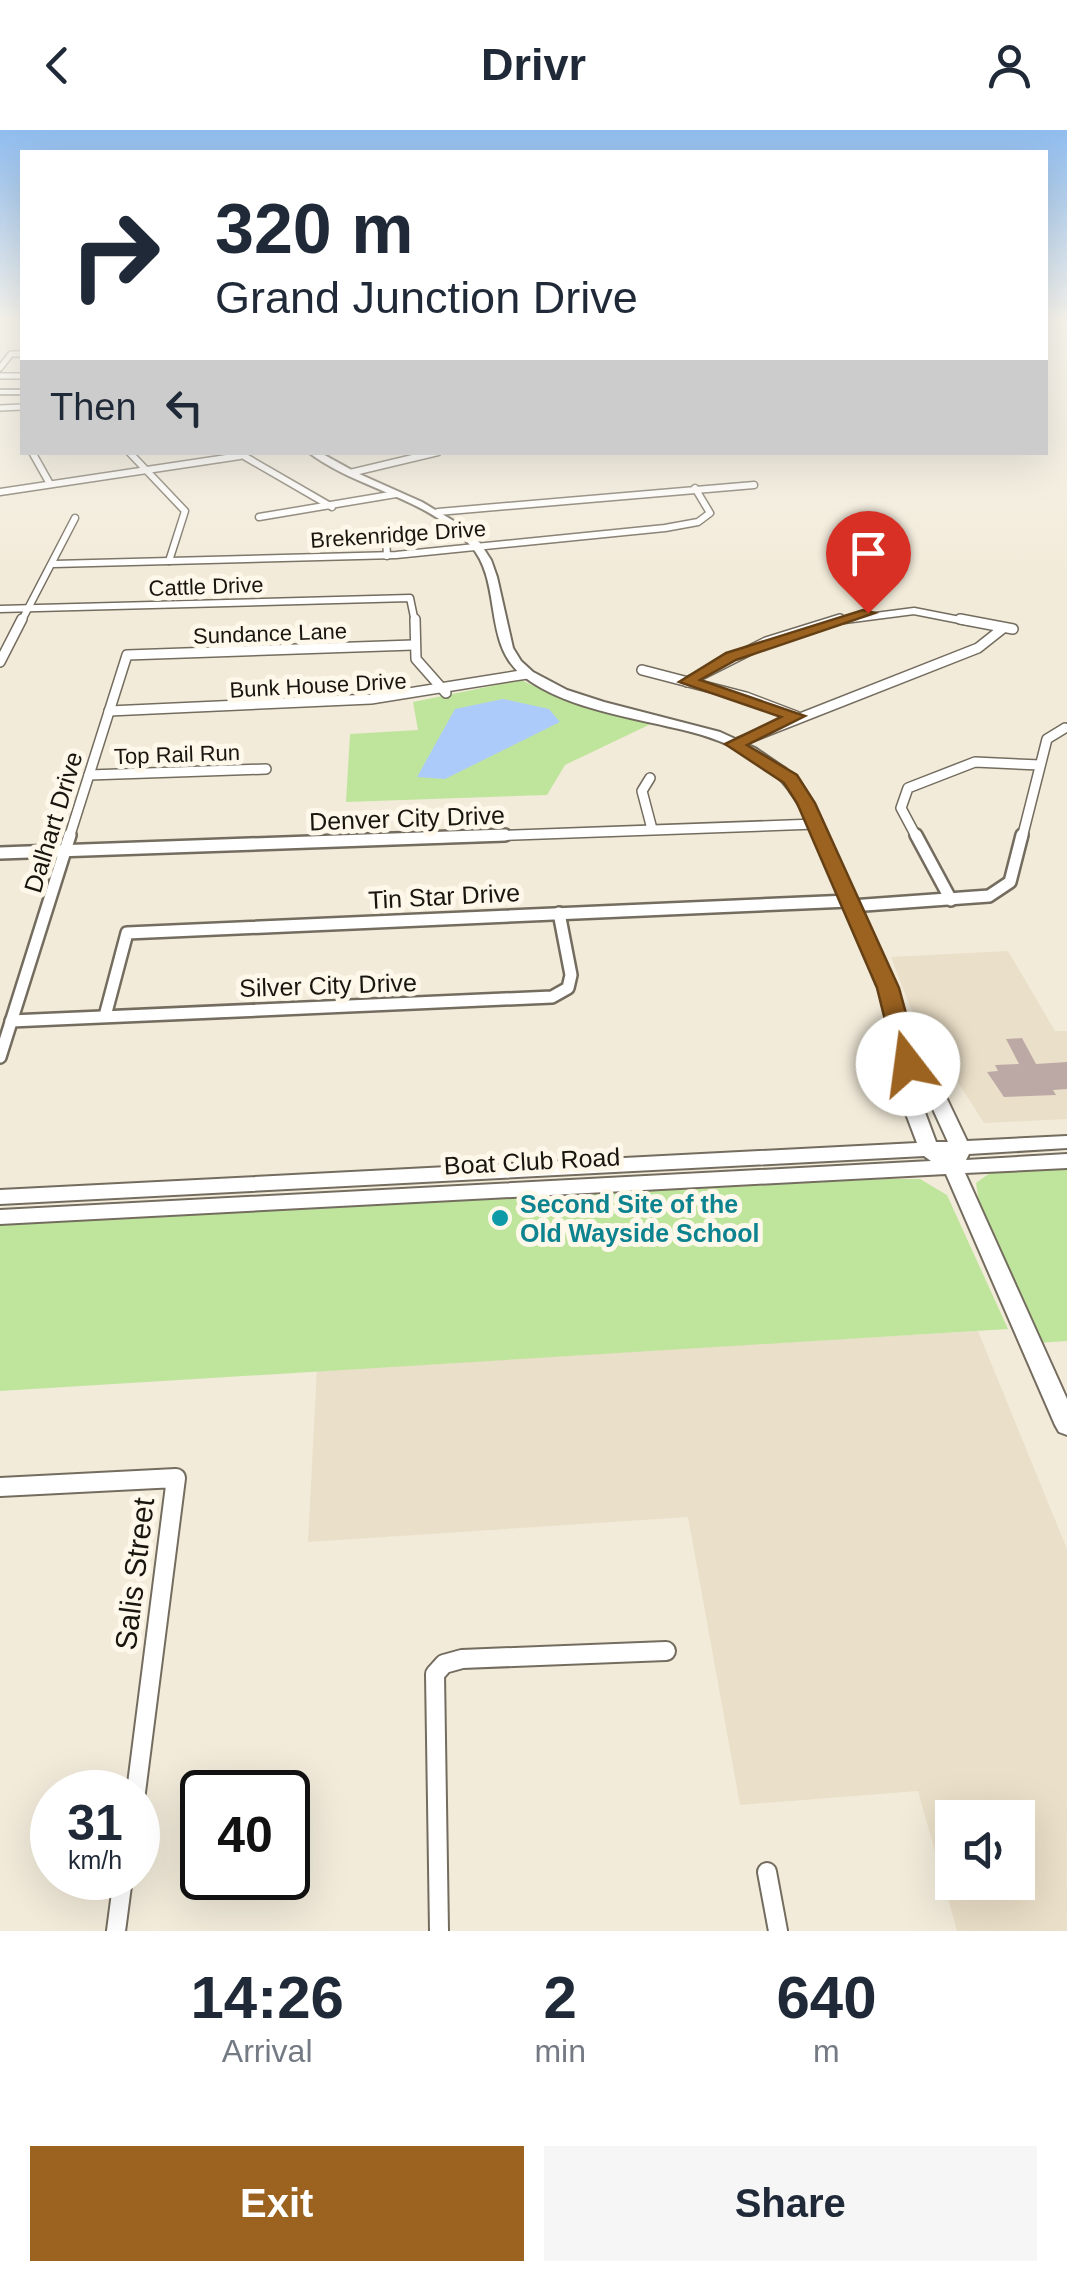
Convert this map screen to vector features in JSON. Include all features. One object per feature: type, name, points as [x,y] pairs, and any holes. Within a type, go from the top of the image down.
[{"type":"street","points":[[34,455],[50,484]]},
{"type":"street","points":[[132,455],[184,511],[169,561]]},
{"type":"street","points":[[0,492],[232,455]]},
{"type":"street","points":[[240,455],[332,507]]},
{"type":"street","points":[[317,455],[438,512],[479,548],[493,578],[504,640],[527,674],[568,694],[676,723],[734,744],[790,779],[815,824],[888,988],[908,1064],[928,1078],[1067,1425]]},
{"type":"street","points":[[408,455],[413,458]]},
{"type":"street","points":[[350,473],[426,455]]},
{"type":"street","points":[[438,512],[754,485]]},
{"type":"street","name":"Brekenridge Drive","points":[[54,564],[386,556],[686,525],[710,513],[695,488]]},
{"type":"street","points":[[258,517],[396,494]]},
{"type":"street","points":[[0,662],[75,518]]},
{"type":"street","points":[[386,537],[386,556]]},
{"type":"street","name":"Cattle Drive","points":[[0,608],[412,599],[414,645]]},
{"type":"street","points":[[687,682],[731,656],[868,613],[938,614],[1013,629]]},
{"type":"street","points":[[734,744],[796,716],[978,648],[1002,629]]},
{"type":"street","points":[[414,645],[421,667],[446,693]]},
{"type":"street","name":"Sundance Lane","points":[[127,655],[414,645]]},
{"type":"street","name":"Dalhart Drive","points":[[0,1058],[127,655]]},
{"type":"street","points":[[642,670],[796,716]]},
{"type":"street","name":"Bunk House Drive","points":[[109,711],[377,702],[446,693],[527,674]]},
{"type":"street","points":[[951,900],[901,808],[908,788],[975,762],[1040,765],[1047,739],[1065,728]]},
{"type":"street","name":"Tin Star Drive","points":[[105,1016],[127,932],[989,896],[1010,882],[1040,765]]},
{"type":"street","name":"Top Rail Run","points":[[89,775],[266,769]]},
{"type":"street","points":[[650,778],[642,792],[652,829]]},
{"type":"street","name":"Denver City Drive","points":[[0,853],[815,824]]},
{"type":"street","name":"Silver City Drive","points":[[12,1021],[552,997],[568,988],[571,975],[560,913]]},
{"type":"street","points":[[908,1064],[901,1076],[929,1150],[957,1158]]},
{"type":"street","name":"Boat Club Road","points":[[957,1158],[1067,1142]]},
{"type":"street","name":"Boat Club Road","points":[[0,1197],[929,1150]]},
{"type":"street","name":"Boat Club Road","points":[[0,1217],[957,1158],[1067,1160]]},
{"type":"street","name":"Salis Street","points":[[0,1487],[176,1478],[173,1530],[139,1770]]},
{"type":"street","points":[[439,1931],[435,1674],[444,1664],[462,1658],[666,1651]]},
{"type":"street","points":[[767,1872],[778,1931]]},
{"type":"street","points":[[116,1931],[121,1900]]},
{"type":"shaded area","points":[[1008,951],[1055,1031],[1067,1031],[1067,1119],[984,1123],[911,1009],[891,957]]},
{"type":"shaded area","points":[[978,1331],[1067,1549],[1067,1931],[957,1931],[948,1900],[1035,1900],[1035,1800],[935,1800],[935,1852],[918,1791],[740,1805],[688,1517],[308,1542],[317,1369]]},
{"type":"green space","points":[[521,680],[549,693],[657,721],[565,765],[547,795],[346,802],[350,734],[418,730],[413,702]]},
{"type":"green space","points":[[1067,1169],[1067,1341],[1038,1343],[981,1215],[976,1183],[990,1173]]},
{"type":"green space","points":[[920,1179],[947,1195],[1008,1329],[0,1391],[0,1224]]},
{"type":"water","points":[[503,699],[549,709],[560,722],[445,779],[417,777],[455,709]]},
{"type":"building","points":[[1022,1038],[1036,1064],[1067,1062],[1067,1089],[1053,1090],[1056,1095],[1004,1097],[987,1072],[998,1071],[995,1065],[1019,1064],[1006,1039]]},
{"type":"place","name":"Second Site of the Old Wayside School","points":[[500,1218]]},
{"type":"route","points":[[868,613],[731,656],[687,682],[746,697],[796,716],[734,744],[790,779],[806,803],[888,988],[908,1064]]}]
